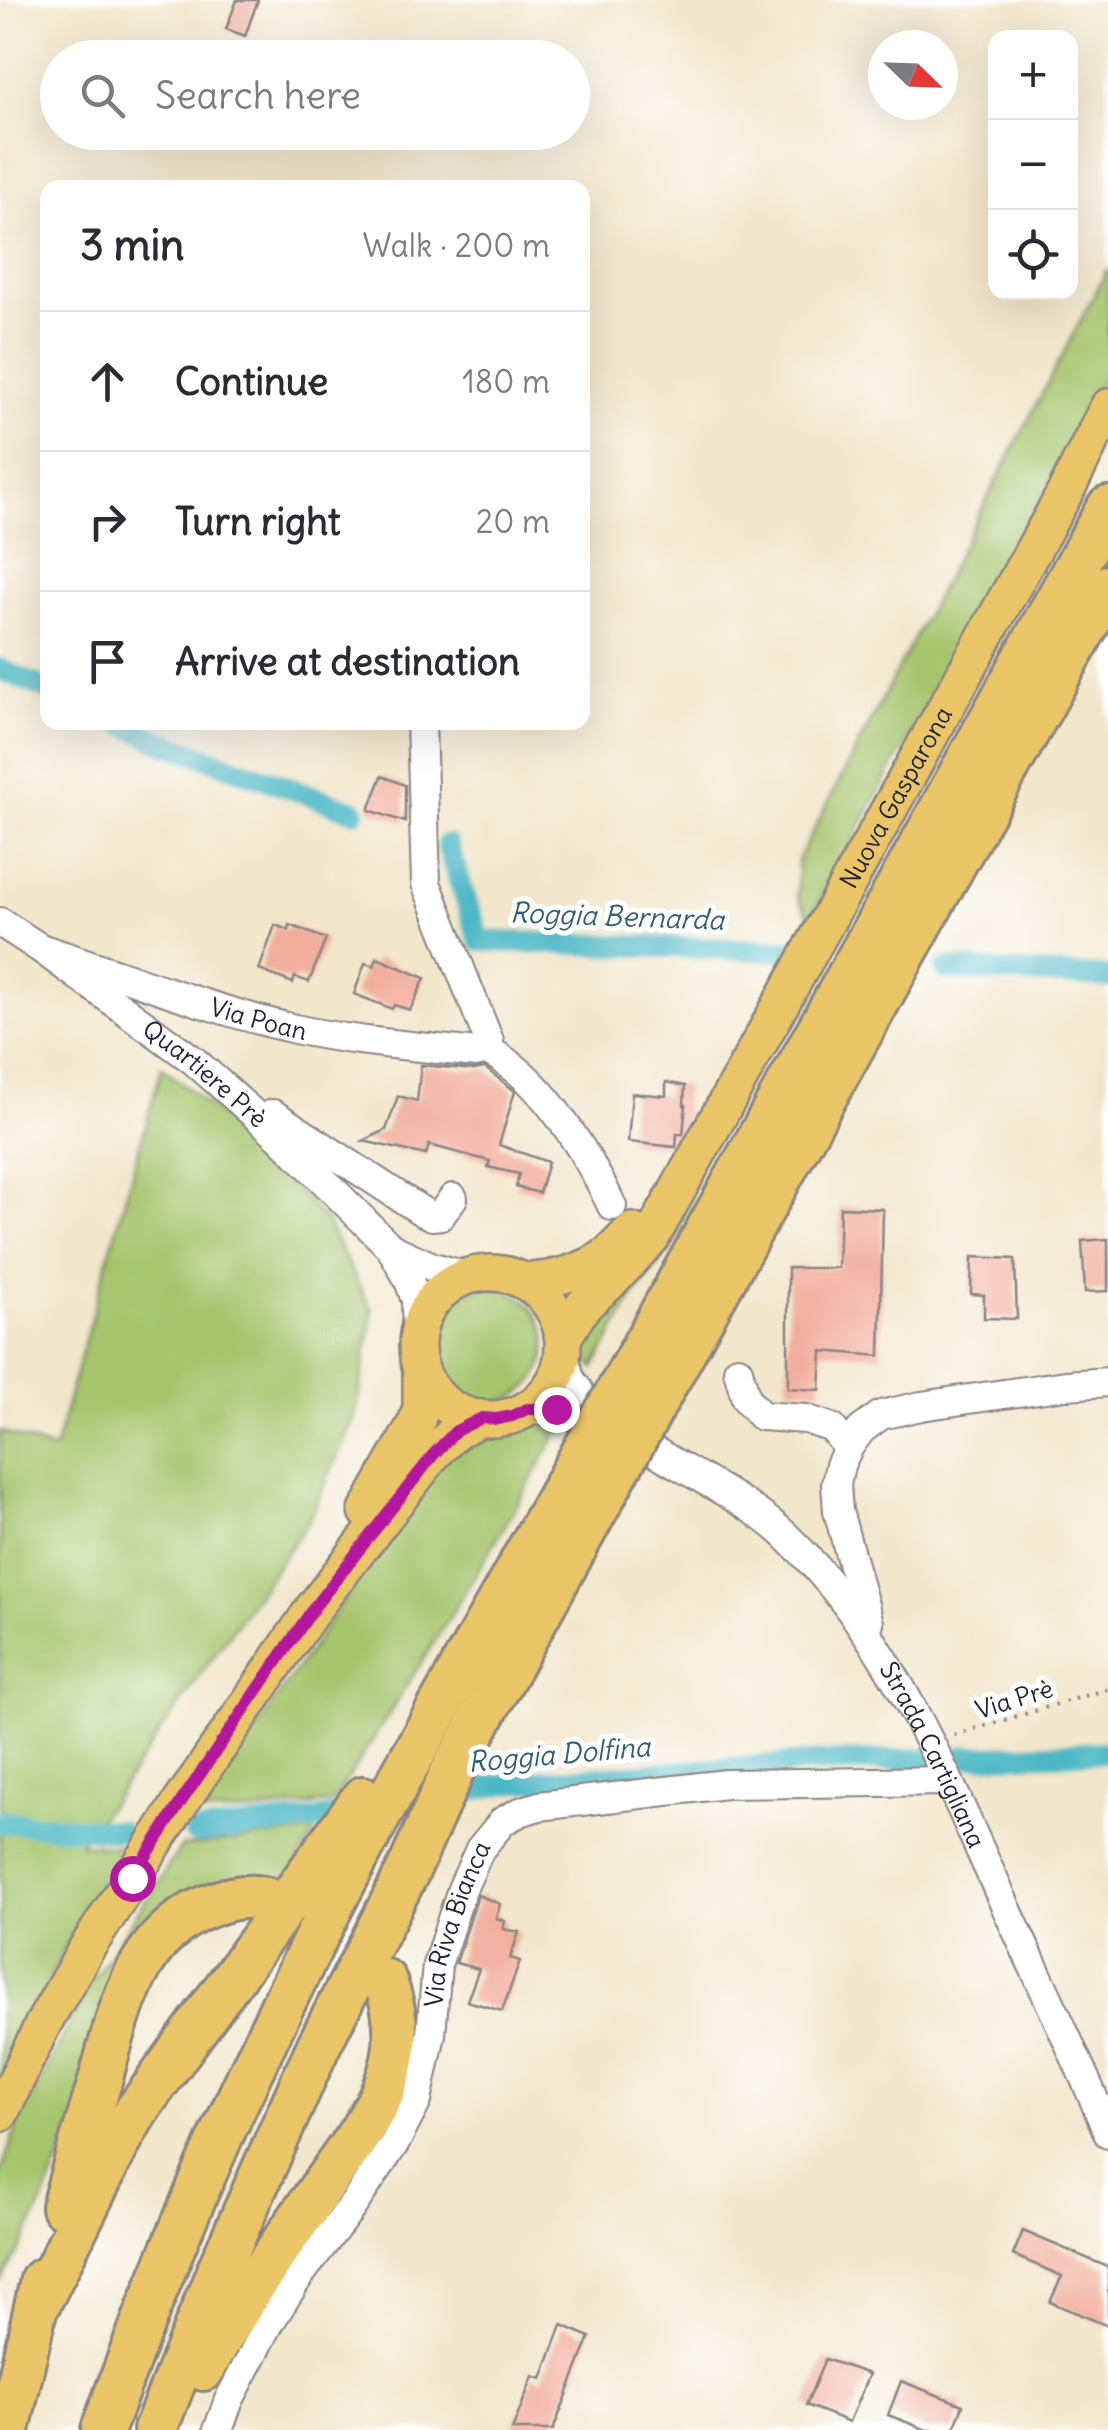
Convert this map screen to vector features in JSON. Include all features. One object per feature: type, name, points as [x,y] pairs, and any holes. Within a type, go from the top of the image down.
[{"type":"highway","points":[[156,2430],[210,2290],[266,2161],[318,2047],[408,1871],[612,1416],[718,1211],[1108,508]]},
{"type":"highway","points":[[0,2386],[110,2156],[137,2110],[343,1851],[612,1416],[1108,587]]},
{"type":"highway","points":[[387,1780],[398,1745],[451,1652],[612,1416]]},
{"type":"highway","points":[[103,2430],[166,2268],[236,2102],[281,2008],[343,1851]]},
{"type":"highway","points":[[8,2430],[48,2252],[119,2016],[141,1964],[167,1931],[197,1911],[242,1896],[264,1898]]},
{"type":"highway","points":[[172,2430],[238,2307],[381,2095],[393,2061],[396,2034],[384,1981]]},
{"type":"main road","name":"Nuova Gasparona","points":[[527,1409],[557,1375],[563,1346],[582,1306],[651,1238],[1038,542],[1108,407]]},
{"type":"main road","name":"Nuova Gasparona","points":[[466,1276],[486,1272],[525,1281],[546,1281],[564,1276],[607,1256],[679,1184]]},
{"type":"main road","points":[[315,1606],[417,1421],[421,1407],[422,1318],[433,1300],[466,1276]]},
{"type":"main road","points":[[525,1281],[544,1296],[557,1316],[563,1346]]},
{"type":"main road","points":[[419,1355],[434,1394],[456,1410],[497,1419],[527,1409]]},
{"type":"main road","points":[[0,2114],[43,2024],[85,1950],[315,1606],[434,1454],[456,1431],[482,1418]]},
{"type":"street","points":[[421,730],[426,883],[488,1041],[486,1049],[514,1067],[550,1104],[601,1182],[612,1206]]},
{"type":"street","name":"Quartiere Prè","points":[[0,922],[193,1060],[281,1138],[392,1248],[416,1300],[419,1355]]},
{"type":"street","name":"Via Poan","points":[[40,948],[196,1003],[298,1029],[476,1054],[486,1049]]},
{"type":"street","points":[[247,1108],[264,1109],[278,1116],[432,1216],[441,1215],[452,1198]]},
{"type":"street","name":"Quartiere Prè","points":[[392,1248],[433,1267],[466,1276]]},
{"type":"street","points":[[563,1346],[570,1380],[612,1416]]},
{"type":"street","points":[[738,1370],[746,1398],[761,1416],[806,1419],[832,1428],[848,1448]]},
{"type":"street","points":[[874,1643],[838,1511],[836,1484],[840,1465],[861,1430],[880,1415],[1030,1390],[1108,1382]]},
{"type":"street","name":"Strada Cartigliana","points":[[527,1409],[612,1416],[766,1519],[854,1613],[930,1742],[1106,2121]]},
{"type":"street","points":[[809,1561],[844,1532]]},
{"type":"street","name":"Via Riva Bianca","points":[[218,2430],[229,2400],[270,2322],[298,2276],[395,2143],[417,2102],[430,2034],[437,1965],[462,1889],[480,1850],[503,1821],[539,1806],[726,1784],[948,1781]]},
{"type":"path","name":"Via Prè","points":[[930,1742],[1108,1689]]},
{"type":"green space","points":[[1108,268],[1108,369],[810,918],[797,896],[798,860]]},
{"type":"green space","points":[[162,1067],[246,1137],[326,1221],[373,1312],[356,1415],[308,1522],[80,1844],[126,1847],[64,1949],[0,2084],[0,1431],[54,1450]]},
{"type":"green space","points":[[715,1177],[688,1225],[637,1291],[594,1368],[583,1347],[587,1323]]},
{"type":"green space","points":[[489,1288],[511,1292],[530,1304],[542,1323],[546,1345],[542,1367],[530,1386],[511,1398],[489,1402],[467,1398],[448,1386],[436,1367],[432,1345],[436,1323],[448,1304],[467,1292]]},
{"type":"green space","points":[[547,1418],[564,1422],[480,1566],[333,1802],[198,1814],[436,1464],[476,1428],[509,1427]]},
{"type":"green space","points":[[316,1831],[286,1881],[264,1880],[165,1912],[44,2199],[21,2249],[0,2281],[0,2176],[17,2125],[85,1992],[181,1847]]},
{"type":"building","points":[[237,0],[258,0],[245,36],[226,29]]},
{"type":"building","points":[[382,776],[405,785],[405,822],[369,810]]},
{"type":"building","points":[[275,925],[289,930],[290,925],[326,939],[309,982],[295,977],[293,983],[259,970]]},
{"type":"building","points":[[377,958],[425,978],[410,1010],[394,1005],[392,1009],[354,994],[365,963],[374,966]]},
{"type":"building","points":[[421,1065],[485,1068],[515,1091],[499,1145],[548,1162],[539,1193],[516,1187],[519,1174],[488,1167],[490,1161],[429,1145],[426,1155],[363,1141],[386,1130],[398,1096],[417,1101]]},
{"type":"building","points":[[666,1082],[685,1086],[683,1134],[677,1134],[676,1147],[628,1142],[632,1093],[666,1096]]},
{"type":"building","points":[[840,1207],[883,1209],[880,1356],[822,1351],[820,1390],[788,1388],[788,1268],[838,1268]]},
{"type":"building","points":[[1108,1239],[1108,1291],[1085,1292],[1082,1241]]},
{"type":"building","points":[[972,1257],[1015,1259],[1017,1319],[984,1318],[984,1295],[971,1294]]},
{"type":"building","points":[[478,1895],[500,1904],[496,1918],[505,1921],[503,1929],[519,1932],[510,1958],[520,1961],[502,2011],[467,2001],[479,1969],[456,1963]]},
{"type":"building","points":[[1023,2231],[1108,2267],[1108,2326],[1050,2302],[1062,2276],[1013,2255]]},
{"type":"building","points":[[562,2325],[590,2337],[553,2430],[512,2430],[533,2376],[542,2379]]},
{"type":"building","points":[[825,2359],[869,2374],[849,2422],[806,2405]]},
{"type":"building","points":[[901,2381],[963,2405],[954,2430],[927,2430],[888,2415]]},
{"type":"waterway","name":"Roggia Bernarda","points":[[0,669],[40,686]]},
{"type":"waterway","name":"Roggia Bernarda","points":[[136,730],[354,811]]},
{"type":"waterway","name":"Roggia Bernarda","points":[[447,845],[480,941],[794,951]]},
{"type":"waterway","name":"Roggia Bernarda","points":[[946,969],[1108,977]]},
{"type":"waterway","name":"Roggia Dolfina","points":[[960,1757],[1108,1752]]},
{"type":"waterway","name":"Roggia Dolfina","points":[[383,1807],[508,1783],[807,1763],[931,1759]]},
{"type":"waterway","name":"Roggia Dolfina","points":[[195,1833],[351,1813]]},
{"type":"waterway","name":"Roggia Dolfina","points":[[0,1822],[119,1831]]},
{"type":"route","points":[[132,1878],[315,1606],[434,1454],[456,1431],[482,1418],[497,1419],[527,1409],[556,1409]]}]
